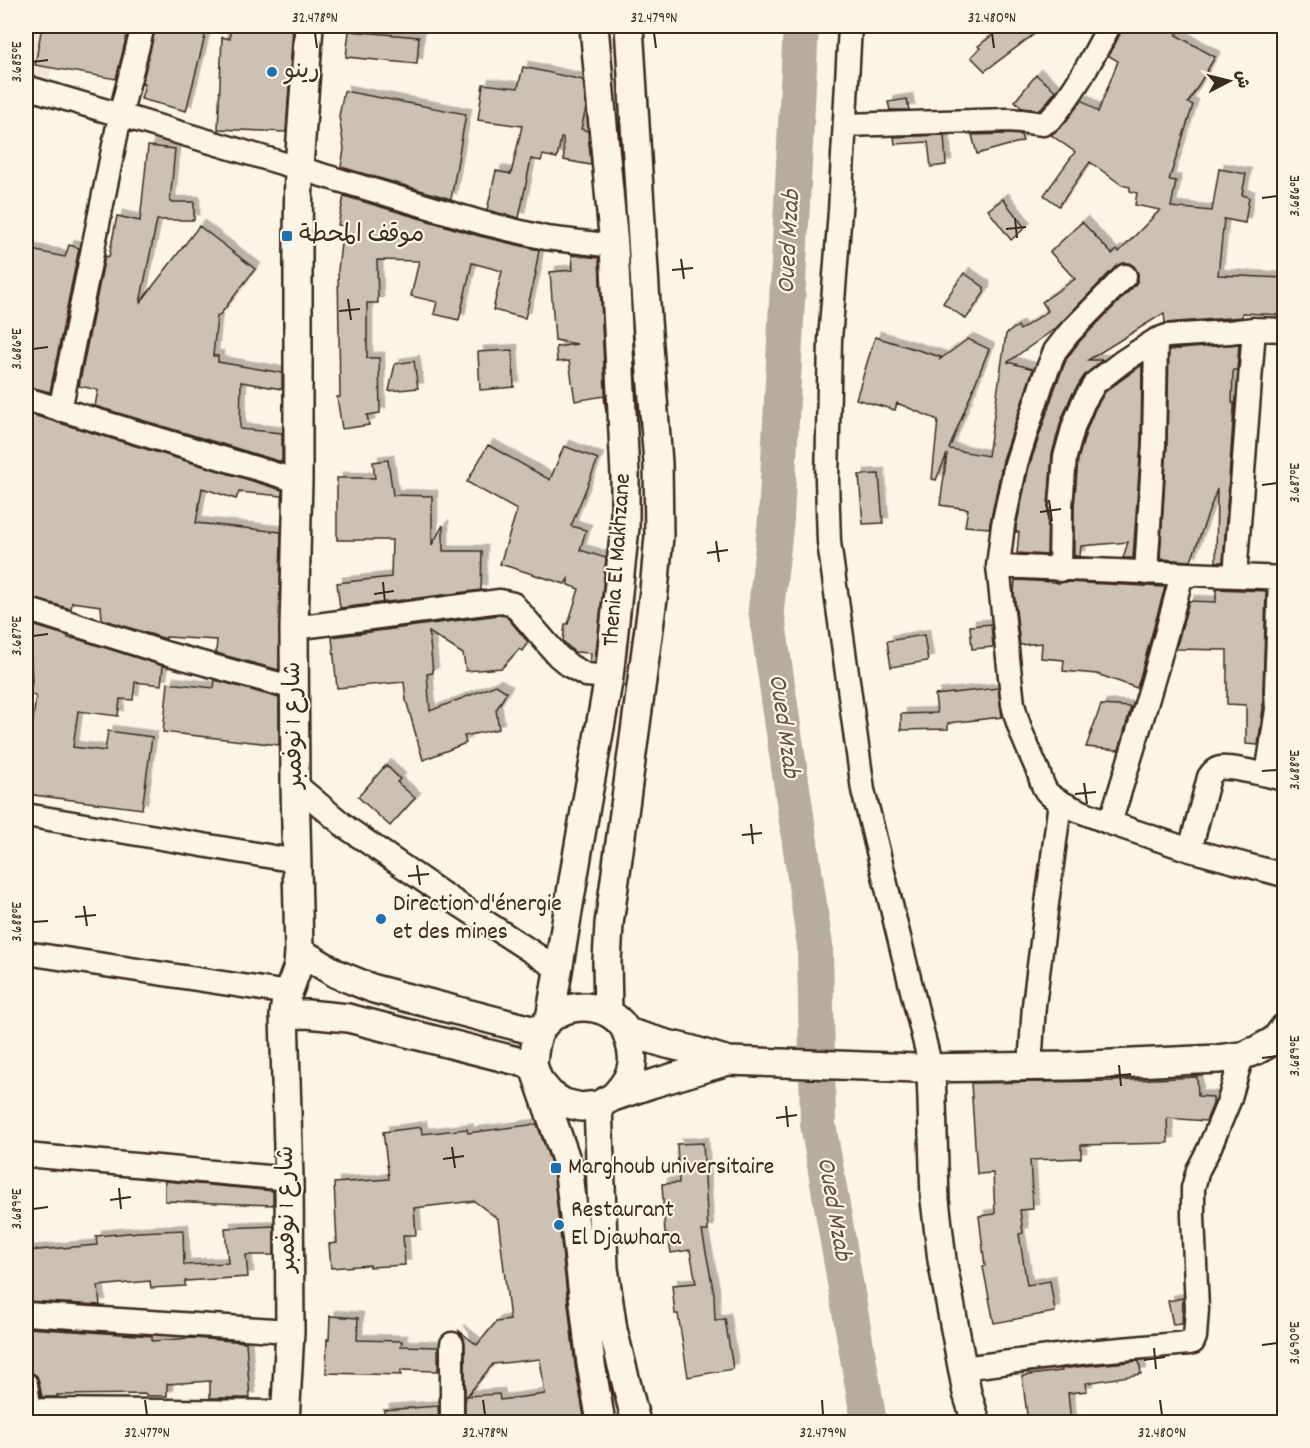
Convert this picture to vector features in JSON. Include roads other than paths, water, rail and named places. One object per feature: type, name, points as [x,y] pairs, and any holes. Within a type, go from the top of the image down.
[{"type":"main road","name":"شارع 1 نوفمبر","points":[[285,1417],[290,1331],[286,1004],[296,975],[299,951],[294,628],[298,481],[299,167],[309,26]]},
{"type":"main road","name":"Thenia El Makhzane","points":[[545,1025],[558,969],[609,677],[625,527],[625,463],[614,246],[594,26]]},
{"type":"main road","points":[[608,1013],[609,924],[654,591],[659,536],[658,463],[629,26]]},
{"type":"main road","points":[[299,951],[337,974],[374,989],[545,1025]]},
{"type":"main road","points":[[328,1015],[337,974]]},
{"type":"main road","points":[[286,1004],[307,1014],[369,1022],[536,1073],[550,1094],[564,1103],[580,1107],[605,1101],[660,1081],[735,1061]]},
{"type":"main road","points":[[601,1422],[590,1352],[568,1165],[536,1073],[534,1048],[545,1025],[563,1010],[578,1006],[594,1008],[608,1013],[627,1032],[633,1052],[632,1070],[625,1085],[605,1101]]},
{"type":"main road","points":[[627,1032],[735,1061],[924,1068],[1030,1067],[1207,1060],[1242,1056],[1275,1040],[1284,1028]]},
{"type":"main road","points":[[924,1068],[942,1260],[967,1393],[976,1422]]},
{"type":"main road","points":[[605,1101],[604,1268],[613,1329],[636,1422]]},
{"type":"street","points":[[60,410],[120,116],[143,26]]},
{"type":"street","points":[[850,26],[830,340],[827,480],[829,542],[863,790],[924,1068]]},
{"type":"street","points":[[845,124],[1008,120],[1042,124],[1052,119],[1076,87],[1109,26]]},
{"type":"street","points":[[26,87],[483,223],[546,238],[614,246]]},
{"type":"street","points":[[1125,276],[1069,333],[1055,351],[1042,383],[1016,464],[1003,525],[998,566],[1016,719],[1048,794],[1060,802],[1110,823],[1190,850],[1284,875]]},
{"type":"street","points":[[1060,570],[1061,506],[1065,457],[1083,402],[1095,383],[1122,362],[1156,340],[1167,336],[1254,329],[1284,330]]},
{"type":"street","points":[[1235,576],[1254,329]]},
{"type":"street","points":[[1146,573],[1154,444],[1156,340]]},
{"type":"street","points":[[26,399],[298,481]]},
{"type":"street","points":[[998,566],[1282,578],[1276,690],[1281,710],[1276,777],[1225,768],[1213,771],[1209,777],[1190,850]]},
{"type":"street","points":[[1110,823],[1136,740],[1182,574]]},
{"type":"street","points":[[294,628],[500,601],[513,604],[558,656],[570,666],[586,675],[609,677]]},
{"type":"street","points":[[26,609],[165,653],[294,688]]},
{"type":"street","points":[[295,784],[347,828],[558,969]]},
{"type":"street","points":[[1030,1067],[1034,1005],[1060,802]]},
{"type":"street","points":[[26,815],[297,861]]},
{"type":"street","points":[[26,953],[286,1004]]},
{"type":"street","points":[[962,1368],[1088,1352],[1193,1342],[1197,1309],[1193,1188],[1198,1170],[1229,1101],[1242,1056]]},
{"type":"street","points":[[26,1155],[289,1179]]},
{"type":"street","points":[[26,1314],[290,1331]]},
{"type":"street","points":[[452,1344],[452,1422]]},
{"type":"street","points":[[26,1384],[29,1414],[285,1417]]},
{"type":"waterway","name":"Oued Mzab","points":[[801,26],[776,519],[766,609],[815,946],[818,1124],[869,1422]]},
{"type":"place","name":"رينو","points":[[272,72]]},
{"type":"place","name":"موقف المحطة","points":[[287,236]]},
{"type":"place","name":"Direction d'énergie et des mines","points":[[381,919]]},
{"type":"place","name":"Marghoub universitaire","points":[[556,1168]]},
{"type":"place","name":"Restaurant El Djawhara","points":[[559,1225]]}]
